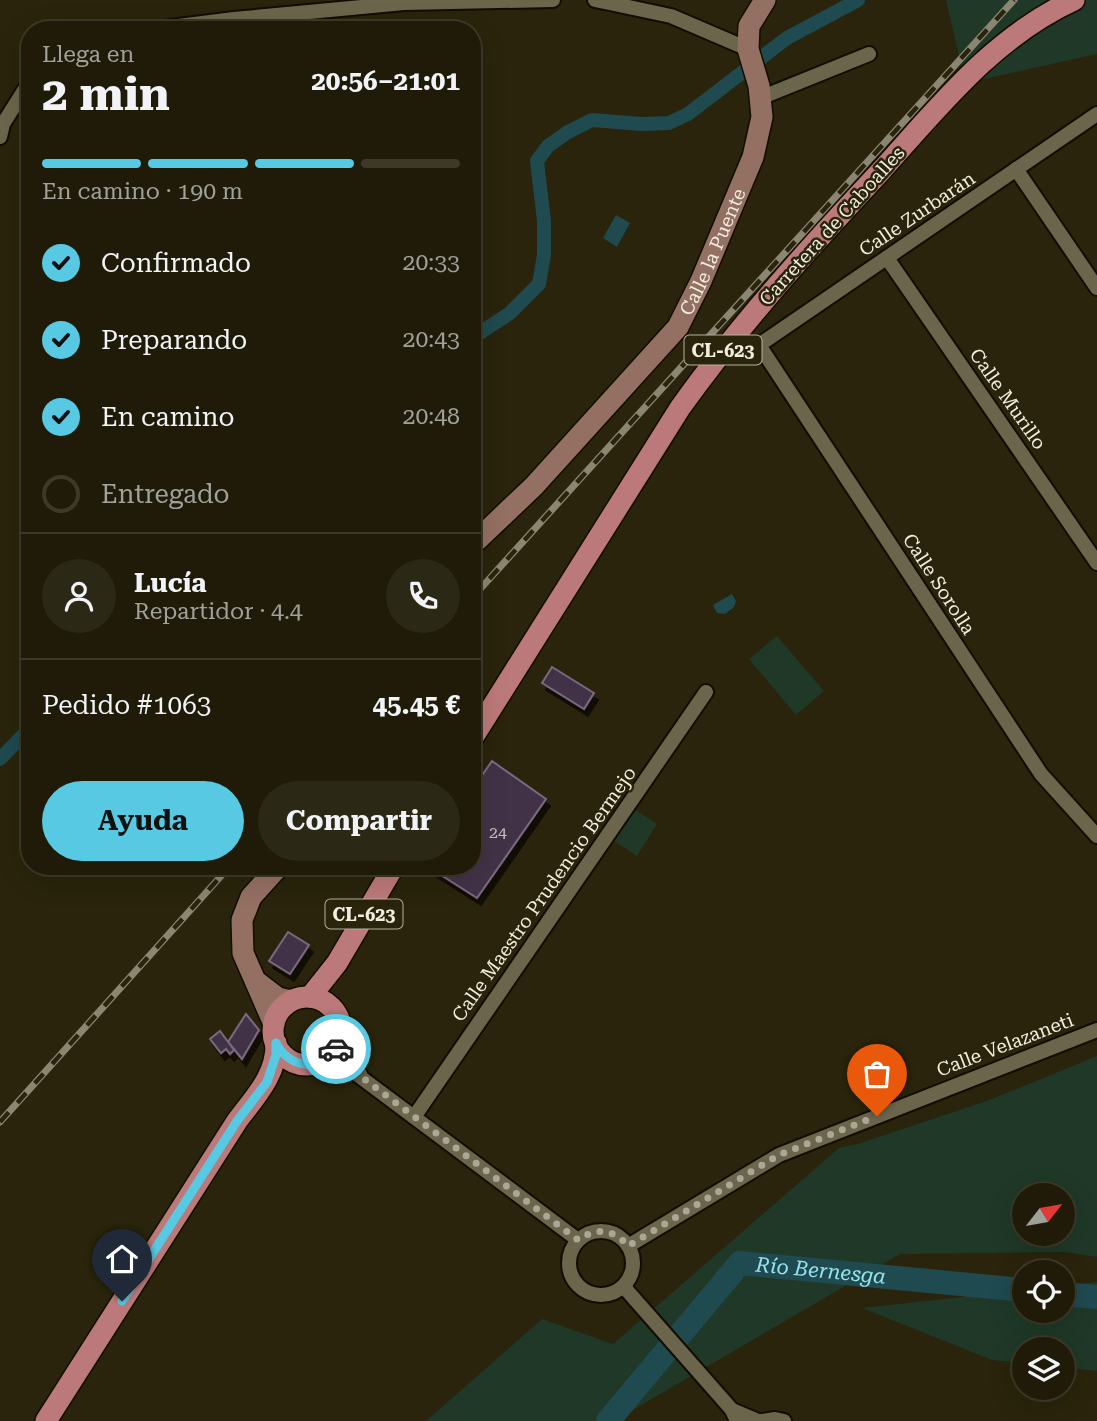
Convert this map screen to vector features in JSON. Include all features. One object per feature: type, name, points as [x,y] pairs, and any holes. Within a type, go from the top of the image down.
[{"type":"main road","name":"Carretera de Caboalles","points":[[481,725],[673,418],[710,366],[800,260],[962,81],[1017,32],[1074,0]]},
{"type":"main road","name":"CL-623","points":[[46,1421],[237,1121],[267,1082],[276,1055],[275,1033],[280,1011],[300,999],[337,963],[389,875]]},
{"type":"main road","name":"CL-623","points":[[337,963],[332,990],[341,1037]]},
{"type":"main road","points":[[300,999],[326,1002],[337,1014]]},
{"type":"main road","points":[[275,1033],[284,1056],[297,1063],[319,1063],[335,1050],[341,1037]]},
{"type":"main road","name":"CL-623","points":[[267,1082],[297,1063]]},
{"type":"street","points":[[218,21],[404,3],[553,0]]},
{"type":"street","points":[[595,0],[671,16],[752,60]]},
{"type":"street","points":[[752,60],[750,26],[765,0]]},
{"type":"street","points":[[760,98],[869,54]]},
{"type":"street","name":"Calle la Puente","points":[[481,536],[534,486],[678,327],[701,281],[753,158],[762,117],[752,60]]},
{"type":"street","points":[[1,128],[21,96]]},
{"type":"street","name":"Calle Zurbarán","points":[[759,345],[1097,114]]},
{"type":"street","points":[[1016,169],[1097,288]]},
{"type":"street","name":"Calle Murillo","points":[[887,258],[1097,563]]},
{"type":"street","name":"Calle Sorolla","points":[[759,345],[1041,774],[1097,836]]},
{"type":"street","name":"Calle Maestro Prudencio Bermejo","points":[[414,1117],[706,692]]},
{"type":"street","points":[[271,875],[251,897],[242,920],[243,953],[272,1014],[275,1033]]},
{"type":"street","points":[[253,978],[278,998],[300,999]]},
{"type":"street","name":"Calle Velazaneti","points":[[628,1246],[779,1155],[1097,1030]]},
{"type":"street","points":[[341,1037],[348,1056],[363,1078]]},
{"type":"street","points":[[319,1063],[335,1063],[363,1078],[578,1240]]},
{"type":"street","points":[[604,1231],[614,1233],[628,1246],[633,1256],[633,1267],[624,1287],[616,1293],[596,1296],[578,1287],[569,1269],[572,1249],[578,1240],[586,1234],[604,1231]]},
{"type":"street","points":[[624,1287],[735,1415],[760,1421],[784,1421]]},
{"type":"green space","points":[[946,0],[1097,0],[1097,54],[984,79],[966,86]]},
{"type":"green space","points":[[777,636],[824,691],[796,715],[749,659]]},
{"type":"green space","points":[[634,809],[657,824],[637,856],[614,841]]},
{"type":"green space","points":[[1097,1056],[1097,1257],[1065,1252],[900,1254],[614,1421],[426,1421],[542,1319],[613,1344],[839,1148],[992,1099]]},
{"type":"green space","points":[[1097,1282],[1097,1371],[1075,1368],[1075,1337],[1012,1337],[1012,1362],[992,1360],[862,1308],[1012,1291],[1012,1323],[1075,1323],[1075,1285]]},
{"type":"water","points":[[616,215],[630,223],[617,247],[603,238]]},
{"type":"water","points":[[732,594],[736,601],[734,607],[725,614],[717,613],[713,605]]},
{"type":"building","points":[[552,667],[594,693],[584,709],[542,683]]},
{"type":"building","points":[[492,761],[546,799],[477,898],[441,875],[481,875],[481,777]]},
{"type":"building","points":[[288,932],[309,945],[290,974],[269,961]]},
{"type":"building","points":[[246,1014],[259,1030],[242,1059],[228,1042]]},
{"type":"building","points":[[220,1031],[234,1050],[230,1054],[226,1049],[221,1053],[210,1039]]},
{"type":"waterway","points":[[481,332],[510,313],[539,284],[544,255],[544,221],[537,161],[548,146],[592,120],[669,123],[688,114],[787,38],[858,0]]},
{"type":"waterway","points":[[0,759],[21,737]]},
{"type":"waterway","name":"Río Bernesga","points":[[608,1421],[740,1263],[1012,1289]]},
{"type":"waterway","name":"Río Bernesga","points":[[1075,1295],[1097,1297]]},
{"type":"railway","points":[[481,588],[1014,0]]},
{"type":"railway","points":[[0,1122],[222,875]]},
{"type":"way so far","points":[[336,1049],[341,1037],[348,1056],[363,1078],[578,1240],[586,1234],[604,1231],[614,1233],[628,1246],[779,1155],[877,1116]]},
{"type":"route","points":[[122,1301],[237,1121],[267,1082],[276,1055],[276,1043],[284,1056],[304,1065],[326,1060],[336,1049]]}]
